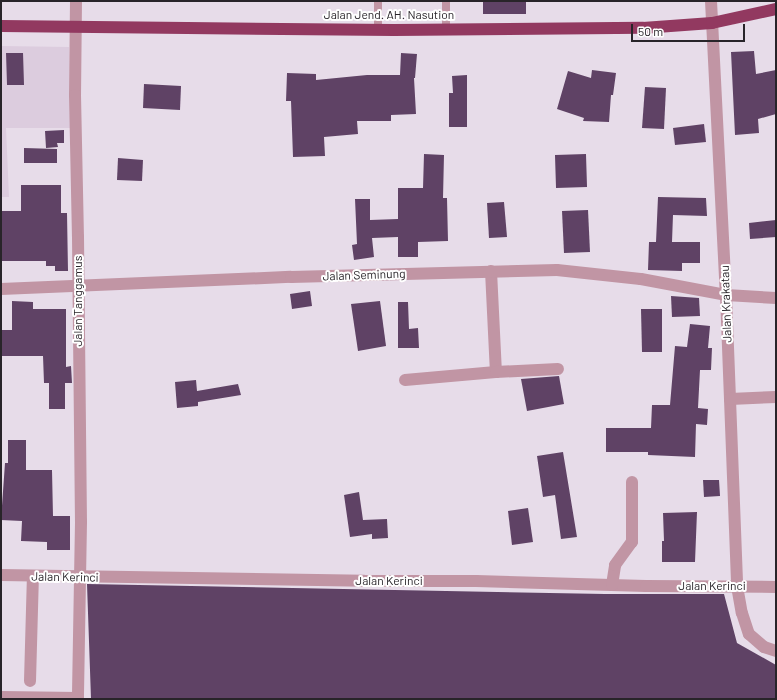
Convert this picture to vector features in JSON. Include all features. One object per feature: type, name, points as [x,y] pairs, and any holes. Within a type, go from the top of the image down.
[{"type":"highway","name":"Jalan Jend. AH. Nasution","points":[[1,26],[76,25],[378,29],[644,28],[712,23],[776,9]]},
{"type":"street","name":"Jalan Tanggamus","points":[[76,1],[75,95],[78,237],[80,578],[78,698]]},
{"type":"street","name":"Jalan Krakatau","points":[[711,1],[726,295],[737,586],[742,613],[749,634],[764,647],[776,651]]},
{"type":"street","name":"Jalan Seminung","points":[[1,289],[78,287],[155,282],[491,271],[576,271],[641,279],[726,295],[776,298]]},
{"type":"street","points":[[491,271],[496,372]]},
{"type":"street","points":[[405,380],[496,372],[558,369]]},
{"type":"street","points":[[730,399],[776,397]]},
{"type":"street","points":[[612,585],[615,565],[632,542],[632,482]]},
{"type":"street","name":"Jalan Kerinci","points":[[1,576],[476,581],[612,585],[776,587]]},
{"type":"street","points":[[30,681],[33,576]]},
{"type":"street","points":[[1,697],[78,698]]},
{"type":"lane","points":[[378,1],[378,29]]},
{"type":"lane","points":[[446,1],[446,29]]},
{"type":"shaded area","points":[[1,46],[69,47],[70,128],[6,128],[9,197],[1,197]]},
{"type":"building","points":[[483,1],[526,1],[526,14],[483,14]]},
{"type":"building","points":[[754,51],[756,74],[776,70],[776,114],[758,119],[759,133],[735,135],[731,52]]},
{"type":"building","points":[[6,53],[23,53],[24,85],[7,85]]},
{"type":"building","points":[[401,53],[417,54],[414,78],[416,114],[391,115],[391,121],[357,121],[358,134],[324,137],[325,156],[293,157],[291,101],[286,101],[287,73],[316,74],[316,80],[367,75],[400,75]]},
{"type":"building","points":[[592,70],[616,73],[613,95],[611,95],[609,122],[583,121],[584,118],[557,109],[568,71],[591,78]]},
{"type":"building","points":[[467,75],[467,127],[449,127],[449,93],[453,93],[452,76]]},
{"type":"building","points":[[144,84],[181,86],[180,110],[143,108]]},
{"type":"building","points":[[645,87],[666,88],[664,129],[642,128]]},
{"type":"building","points":[[704,124],[706,142],[675,145],[673,128]]},
{"type":"building","points":[[64,130],[64,143],[57,143],[58,147],[46,148],[45,131]]},
{"type":"building","points":[[24,148],[57,149],[57,163],[24,163]]},
{"type":"building","points":[[424,154],[444,155],[443,198],[447,198],[448,241],[418,242],[418,257],[398,257],[398,237],[372,238],[374,257],[354,260],[352,245],[357,244],[355,199],[370,199],[370,220],[398,219],[398,188],[423,188]]},
{"type":"building","points":[[586,154],[587,187],[556,188],[555,155]]},
{"type":"building","points":[[118,158],[143,160],[142,181],[117,180]]},
{"type":"building","points":[[21,185],[61,185],[61,213],[67,213],[68,271],[55,271],[55,266],[46,266],[46,261],[1,261],[1,211],[21,211]]},
{"type":"building","points":[[658,197],[706,198],[707,216],[673,215],[672,242],[700,242],[700,263],[682,263],[682,271],[648,270],[649,242],[656,242]]},
{"type":"building","points":[[504,202],[507,237],[489,238],[487,203]]},
{"type":"building","points":[[588,210],[590,252],[564,253],[562,211]]},
{"type":"building","points":[[776,220],[776,237],[750,239],[749,223]]},
{"type":"building","points":[[310,291],[312,306],[292,309],[290,294]]},
{"type":"building","points":[[671,296],[699,298],[700,316],[672,317]]},
{"type":"building","points":[[12,301],[33,302],[33,309],[66,309],[66,367],[71,366],[72,383],[65,383],[65,409],[49,409],[49,383],[44,383],[43,356],[1,356],[1,330],[12,330]]},
{"type":"building","points":[[380,301],[386,346],[358,351],[351,304]]},
{"type":"building","points":[[398,302],[408,302],[409,329],[418,328],[419,348],[398,348]]},
{"type":"building","points":[[641,309],[662,309],[662,352],[642,352]]},
{"type":"building","points":[[690,324],[710,326],[708,348],[712,348],[711,370],[700,370],[698,408],[708,409],[707,425],[696,424],[695,457],[648,455],[648,452],[606,452],[606,428],[651,428],[652,405],[670,405],[675,346],[687,347]]},
{"type":"building","points":[[559,376],[564,404],[527,411],[521,379]]},
{"type":"building","points":[[196,380],[197,391],[238,384],[241,395],[198,402],[198,406],[177,408],[175,382]]},
{"type":"building","points":[[8,440],[26,440],[26,470],[52,470],[53,516],[70,516],[70,550],[47,550],[47,542],[21,541],[22,521],[1,520],[5,463],[8,463]]},
{"type":"building","points":[[563,452],[577,537],[561,539],[555,495],[543,497],[537,456]]},
{"type":"building","points":[[703,480],[719,480],[720,496],[704,497]]},
{"type":"building","points":[[359,492],[363,520],[387,519],[388,538],[372,539],[372,534],[350,537],[344,495]]},
{"type":"building","points":[[528,508],[533,542],[512,545],[508,511]]},
{"type":"building","points":[[697,512],[695,562],[662,562],[662,541],[664,541],[663,513]]},
{"type":"building","points":[[87,584],[605,594],[724,594],[737,643],[776,665],[776,699],[91,699]]}]
